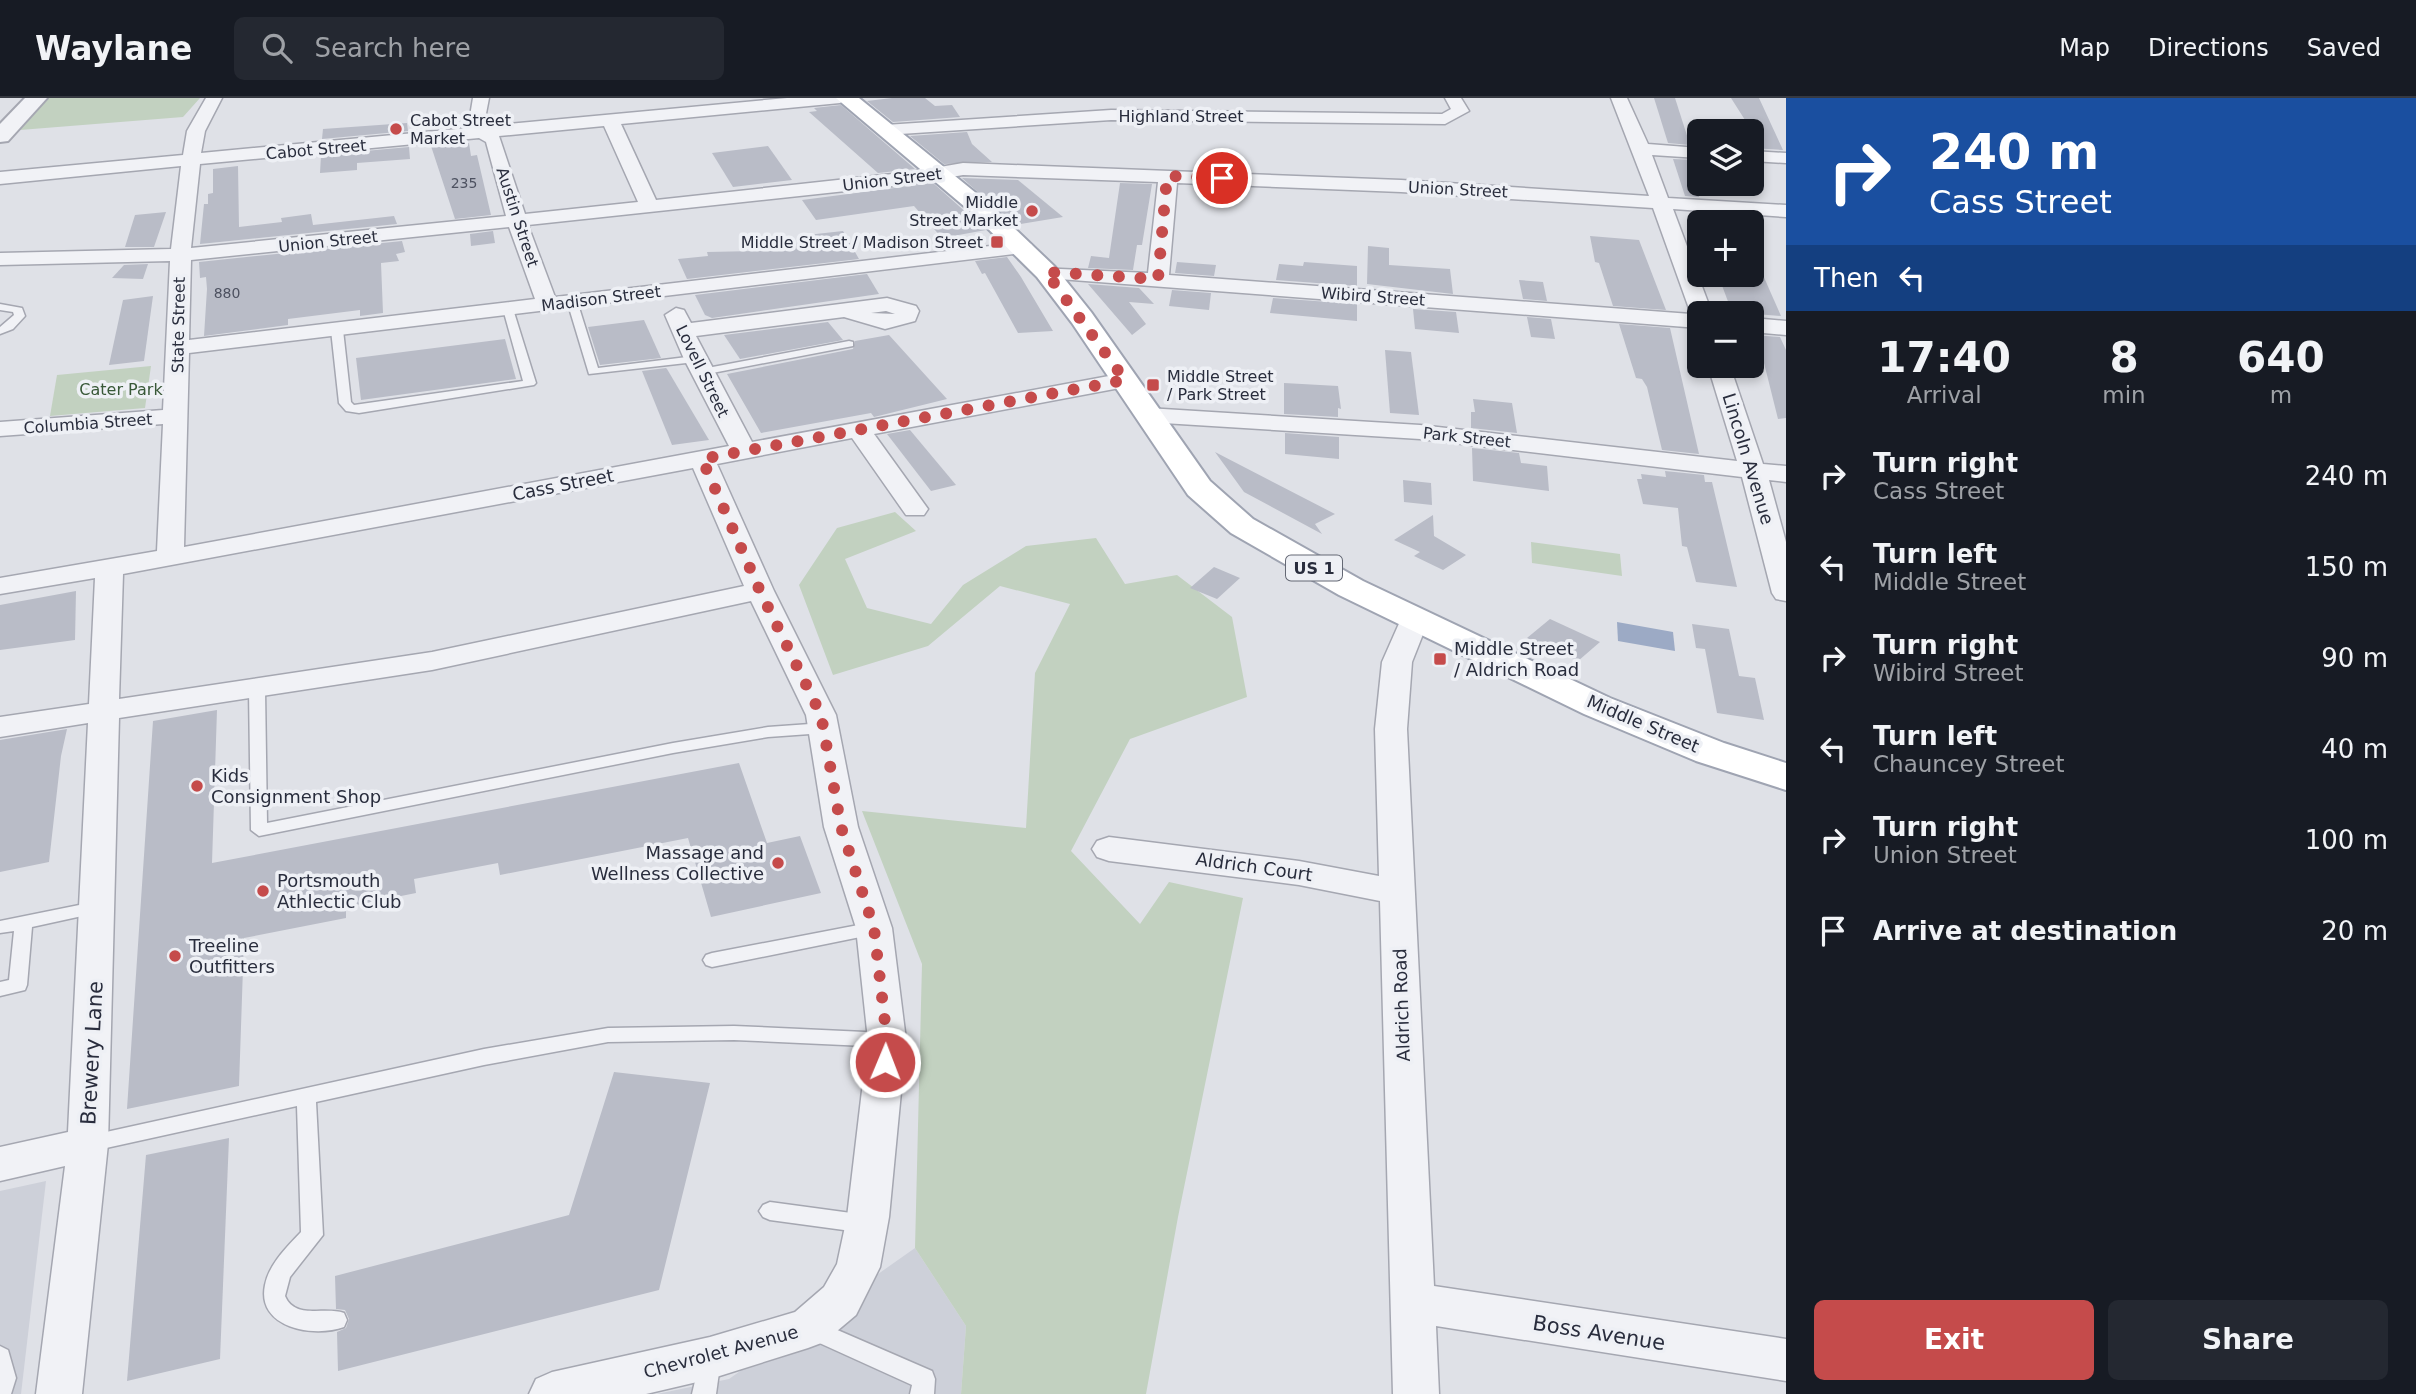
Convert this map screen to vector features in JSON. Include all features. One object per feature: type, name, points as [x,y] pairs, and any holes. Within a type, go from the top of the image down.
[{"type":"main road","name":"Middle Street","points":[[846,98],[939,173],[1024,248],[1046,272],[1125,380],[1199,488],[1242,526],[1283,552],[1415,619],[1597,706],[1710,752],[1786,777]]},
{"type":"street","points":[[2,133],[37,98]]},
{"type":"street","name":"State Street","points":[[170,558],[179,255],[190,161],[199,121],[214,98]]},
{"type":"street","name":"Austin Street","points":[[481,98],[475,126],[494,140],[517,221],[547,304]]},
{"type":"street","name":"Cabot Street","points":[[0,178],[611,122],[840,98]]},
{"type":"street","points":[[1101,98],[1127,115]]},
{"type":"street","name":"Highland Street","points":[[884,130],[1127,115],[1445,119],[1460,111],[1453,98]]},
{"type":"street","points":[[1619,98],[1641,149],[1698,301]]},
{"type":"street","points":[[611,122],[650,207]]},
{"type":"street","points":[[1641,149],[1687,152]]},
{"type":"street","points":[[1764,157],[1786,159]]},
{"type":"street","name":"Union Street","points":[[0,259],[179,255],[650,207],[963,169],[1401,186],[1786,211]]},
{"type":"street","points":[[1158,279],[1167,176]]},
{"type":"street","name":"Madison Street","points":[[178,348],[1024,248]]},
{"type":"street","name":"Wibird Street","points":[[1046,272],[1687,320]]},
{"type":"street","name":"Lovell Street","points":[[666,291],[698,365],[744,451]]},
{"type":"street","points":[[683,331],[846,310]]},
{"type":"street","points":[[1764,326],[1786,328]]},
{"type":"street","name":"Lincoln Avenue","points":[[1723,378],[1753,470],[1786,593]]},
{"type":"street","name":"Cass Street","points":[[0,586],[170,558],[1125,380]]},
{"type":"street","name":"Park Street","points":[[1147,415],[1420,432],[1786,474]]},
{"type":"street","name":"Columbia Street","points":[[0,429],[176,416]]},
{"type":"street","points":[[858,429],[915,509]]},
{"type":"street","name":"Chevrolet Avenue","points":[[552,1394],[707,1376],[808,1328],[841,1301],[858,1267],[866,1224],[882,1107],[887,1040],[874,928],[841,827],[824,728],[816,704],[760,591],[702,459]]},
{"type":"street","name":"Brewery Lane","points":[[59,1394],[88,1144],[99,907],[102,711],[108,568]]},
{"type":"street","points":[[0,727],[257,690],[432,660],[760,591]]},
{"type":"street","name":"Aldrich Road","points":[[1415,619],[1398,662],[1392,704],[1416,1394]]},
{"type":"street","name":"Aldrich Court","points":[[1109,849],[1299,873],[1398,892]]},
{"type":"street","points":[[0,1164],[88,1144]]},
{"type":"street","name":"Boss Avenue","points":[[1413,1303],[1786,1360]]},
{"type":"lane","points":[[572,301],[593,372],[698,365],[849,344]]},
{"type":"lane","points":[[0,307],[18,310],[20,316],[9,327],[0,331]]},
{"type":"lane","points":[[337,330],[345,403],[350,408],[359,409],[530,383],[508,309]]},
{"type":"lane","points":[[257,690],[259,830],[674,748],[768,732],[824,728]]},
{"type":"lane","points":[[0,927],[99,907]]},
{"type":"lane","points":[[0,989],[18,985],[24,922]]},
{"type":"lane","points":[[712,960],[874,928]]},
{"type":"lane","points":[[88,1144],[507,1052],[608,1035],[734,1033],[887,1040]]},
{"type":"lane","points":[[306,1096],[312,1235],[284,1268],[276,1283],[274,1299],[282,1312],[299,1321],[316,1323],[336,1320]]},
{"type":"lane","points":[[770,1211],[866,1224]]},
{"type":"lane","points":[[808,1328],[924,1379],[922,1394]]},
{"type":"lane","points":[[0,1357],[5,1378],[0,1392]]},
{"type":"shaded area","points":[[46,1181],[21,1394],[0,1394],[0,1191]]},
{"type":"shaded area","points":[[915,1248],[966,1326],[961,1394],[657,1394],[729,1379]]},
{"type":"green space","points":[[49,98],[200,98],[183,117],[20,130]]},
{"type":"green space","name":"Cater Park","points":[[151,366],[145,408],[50,416],[57,375]]},
{"type":"green space","points":[[895,512],[916,531],[845,559],[867,608],[931,624],[963,585],[1026,546],[1096,538],[1125,584],[1177,575],[1232,617],[1247,697],[1130,739],[1071,851],[1140,924],[1169,882],[1243,898],[1178,1217],[1146,1394],[961,1394],[966,1326],[915,1248],[922,964],[862,811],[1026,828],[1035,673],[1070,604],[1000,586],[928,646],[833,675],[799,585],[837,528]]},
{"type":"green space","points":[[1531,542],[1620,554],[1622,576],[1532,563]]},
{"type":"water","points":[[1617,622],[1673,632],[1675,651],[1618,641]]},
{"type":"building","points":[[925,98],[935,106],[952,105],[960,117],[893,122],[867,101]]},
{"type":"building","points":[[1654,98],[1675,98],[1687,136],[1687,145],[1668,143]]},
{"type":"building","points":[[1731,98],[1759,98],[1783,150],[1764,149],[1764,119],[1744,119]]},
{"type":"building","points":[[841,105],[915,169],[878,173],[809,112],[817,111],[814,108]]},
{"type":"building","points":[[407,123],[408,131],[322,139],[323,129]]},
{"type":"building","points":[[967,132],[972,144],[992,162],[944,164],[910,136]]},
{"type":"building","points":[[469,143],[471,156],[477,155],[491,215],[455,219],[431,146]]},
{"type":"building","points":[[768,146],[792,180],[733,187],[712,153]]},
{"type":"building","points":[[409,147],[410,159],[357,163],[357,170],[320,173],[321,155]]},
{"type":"building","points":[[1673,159],[1687,160],[1687,196],[1699,197],[1685,196]]},
{"type":"building","points":[[238,166],[239,227],[282,222],[281,218],[311,214],[313,225],[394,216],[397,224],[200,244],[204,204],[208,204],[208,194],[213,193],[213,169]]},
{"type":"building","points":[[962,178],[1018,180],[1063,217],[1015,225]]},
{"type":"building","points":[[933,183],[986,230],[942,238],[914,206],[816,220],[802,200]]},
{"type":"building","points":[[1120,183],[1152,184],[1142,245],[1137,245],[1133,270],[1088,268],[1091,256],[1109,258]]},
{"type":"building","points":[[166,212],[154,247],[125,247],[135,215]]},
{"type":"building","points":[[493,231],[495,243],[471,246],[470,234]]},
{"type":"building","points":[[843,231],[859,259],[687,279],[678,259],[708,256],[707,252],[756,251],[801,243],[798,236]]},
{"type":"building","points":[[1590,236],[1639,240],[1666,310],[1613,306],[1599,263],[1595,262]]},
{"type":"building","points":[[402,241],[405,252],[396,254],[399,261],[381,263],[383,313],[360,316],[360,310],[288,319],[288,325],[204,336],[207,289],[206,277],[200,278],[199,262]]},
{"type":"building","points":[[1368,246],[1389,248],[1389,265],[1450,269],[1453,294],[1367,284]]},
{"type":"building","points":[[1007,257],[1053,331],[1018,333],[985,273],[982,274],[975,261]]},
{"type":"building","points":[[1177,262],[1216,265],[1214,276],[1175,273]]},
{"type":"building","points":[[1304,262],[1357,266],[1357,286],[1276,280],[1279,264],[1303,266]]},
{"type":"building","points":[[148,264],[143,279],[112,278],[124,265]]},
{"type":"building","points":[[867,274],[879,294],[712,318],[705,315],[695,295]]},
{"type":"building","points":[[1764,277],[1781,316],[1764,315],[1764,301],[1728,301],[1723,287],[1764,287]]},
{"type":"building","points":[[1519,280],[1543,282],[1547,301],[1523,299]]},
{"type":"building","points":[[1088,284],[1139,288],[1154,304],[1129,302],[1146,324],[1132,335]]},
{"type":"building","points":[[1172,290],[1211,293],[1209,310],[1169,306]]},
{"type":"building","points":[[153,296],[144,361],[109,365],[123,300]]},
{"type":"building","points":[[1273,298],[1357,304],[1357,321],[1270,313]]},
{"type":"building","points":[[1413,309],[1456,312],[1459,333],[1415,329]]},
{"type":"building","points":[[1527,317],[1551,319],[1555,339],[1531,337]]},
{"type":"building","points":[[644,320],[661,358],[600,365],[588,327]]},
{"type":"building","points":[[828,322],[843,340],[740,359],[724,335]]},
{"type":"building","points":[[1619,324],[1670,328],[1699,454],[1662,450],[1647,387],[1642,379],[1636,378]]},
{"type":"building","points":[[889,335],[947,399],[874,417],[871,413],[761,433],[727,374],[853,349],[855,341]]},
{"type":"building","points":[[1764,336],[1780,337],[1786,350],[1786,418],[1778,419],[1764,363]]},
{"type":"building","points":[[505,339],[516,379],[361,400],[356,358]]},
{"type":"building","points":[[1385,350],[1411,352],[1419,415],[1390,413]]},
{"type":"building","points":[[666,368],[709,440],[672,445],[642,371]]},
{"type":"building","points":[[1284,383],[1338,386],[1341,409],[1338,408],[1338,417],[1284,414]]},
{"type":"building","points":[[1473,399],[1512,403],[1517,433],[1471,428],[1471,412],[1475,412]]},
{"type":"building","points":[[910,430],[956,485],[931,491],[887,434]]},
{"type":"building","points":[[1285,433],[1339,437],[1339,459],[1285,454]]},
{"type":"building","points":[[1472,448],[1519,453],[1521,463],[1547,466],[1549,491],[1473,481]]},
{"type":"building","points":[[1215,452],[1335,514],[1315,524],[1322,534],[1244,492]]},
{"type":"building","points":[[1665,471],[1704,475],[1705,482],[1712,482],[1737,587],[1696,582],[1687,547],[1682,546],[1678,508],[1643,504],[1637,479],[1642,479],[1641,474],[1666,477]]},
{"type":"building","points":[[1403,480],[1431,483],[1432,505],[1404,502]]},
{"type":"building","points":[[1433,515],[1434,536],[1466,555],[1443,570],[1414,556],[1420,552],[1394,540]]},
{"type":"building","points":[[1214,567],[1240,578],[1217,599],[1190,588]]},
{"type":"building","points":[[76,591],[75,640],[0,650],[0,605]]},
{"type":"building","points":[[1550,619],[1600,642],[1578,661],[1527,638]]},
{"type":"building","points":[[1692,624],[1729,629],[1739,676],[1755,678],[1764,720],[1717,713],[1705,649],[1696,648]]},
{"type":"building","points":[[217,710],[212,863],[739,763],[767,843],[800,836],[821,893],[711,917],[688,838],[500,875],[498,863],[414,879],[416,893],[346,907],[346,918],[244,938],[239,1086],[127,1109],[153,721]]},
{"type":"building","points":[[67,729],[61,756],[49,862],[0,872],[0,740]]},
{"type":"building","points":[[614,1072],[710,1083],[659,1290],[338,1371],[337,1332],[346,1328],[349,1319],[345,1310],[336,1309],[335,1276],[569,1215]]},
{"type":"building","points":[[229,1138],[220,1359],[127,1381],[146,1155]]},
{"type":"place","name":"Cabot Street Market","points":[[396,129]]},
{"type":"place","name":"Middle Street Market","points":[[1032,211]]},
{"type":"place","name":"Middle Street / Madison Street","points":[[997,242]]},
{"type":"place","name":"Middle Street / Park Street","points":[[1153,385]]},
{"type":"place","name":"Middle Street / Aldrich Road","points":[[1440,659]]},
{"type":"place","name":"Kids Consignment Shop","points":[[197,786]]},
{"type":"place","name":"Massage and Wellness Collective","points":[[778,863]]},
{"type":"place","name":"Portsmouth Athlectic Club","points":[[263,891]]},
{"type":"place","name":"Treeline Outfitters","points":[[175,956]]},
{"type":"route","points":[[885,1062],[887,1040],[874,928],[841,827],[821,715],[760,591],[702,459],[1125,380],[1046,272],[1158,279],[1167,176],[1222,178]]}]
